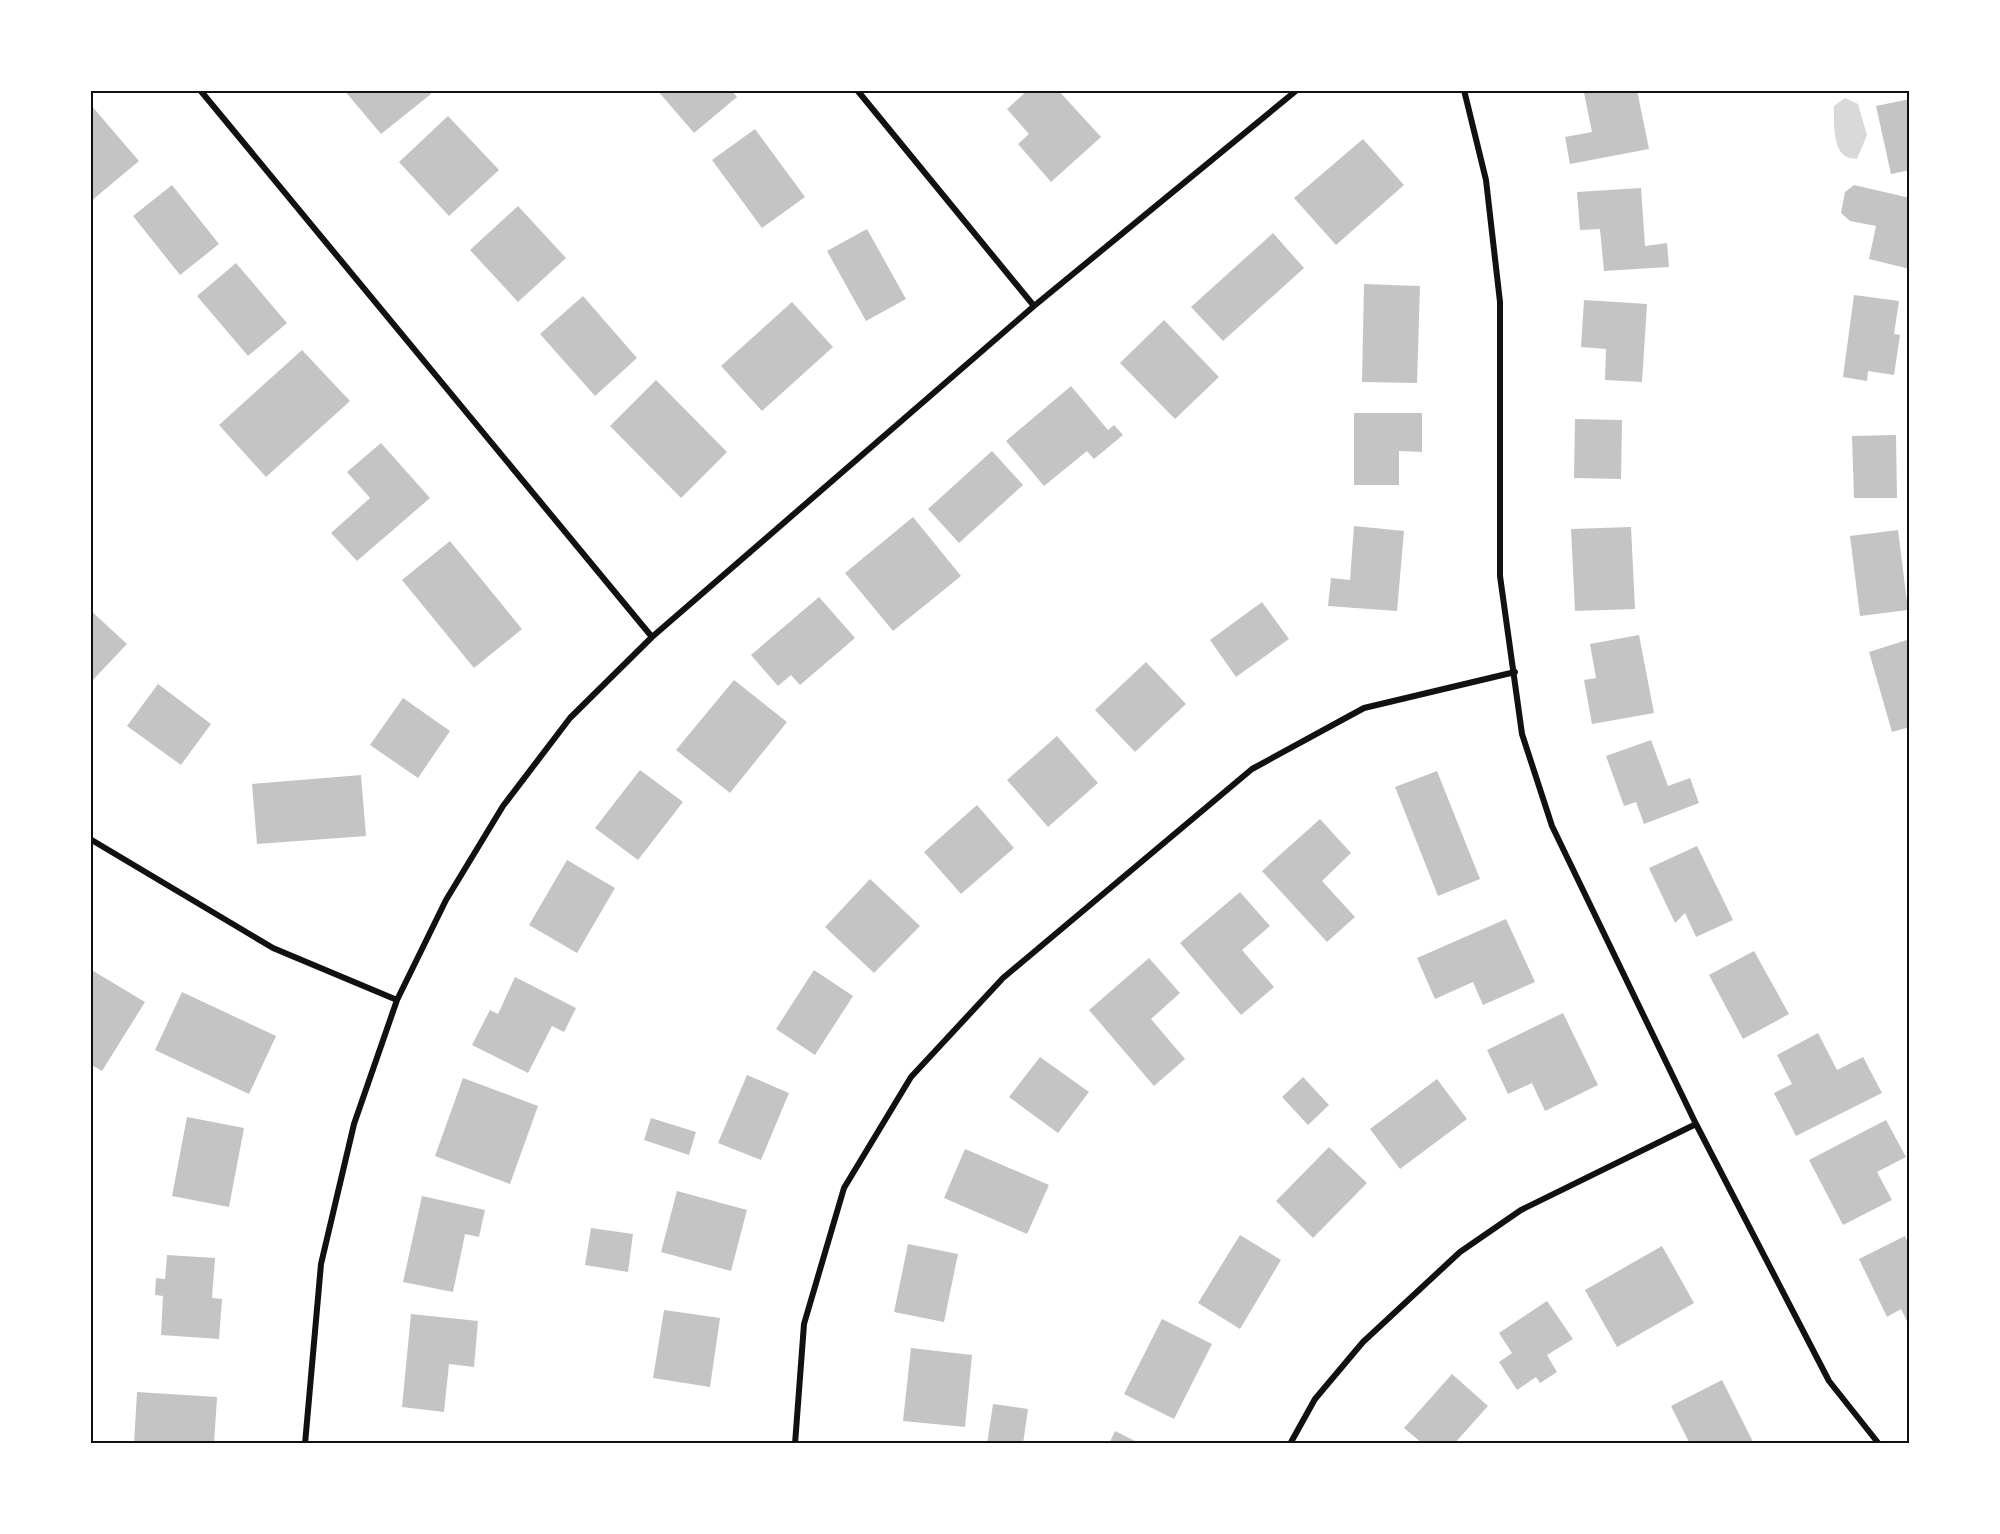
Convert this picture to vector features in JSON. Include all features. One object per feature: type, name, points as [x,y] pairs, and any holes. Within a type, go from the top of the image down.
[{"type":"street","points":[[200,90],[652,637]]},
{"type":"street","points":[[857,90],[1034,306]]},
{"type":"street","points":[[305,1444],[321,1264],[354,1124],[397,1000],[446,900],[503,806],[570,718],[652,637],[1034,306],[1297,90]]},
{"type":"street","points":[[1464,90],[1486,180],[1500,302],[1500,576],[1522,734],[1552,826],[1696,1124],[1828,1381],[1879,1444]]},
{"type":"street","points":[[795,1444],[804,1324],[843,1188],[911,1077],[1003,978],[1252,769],[1364,708],[1515,672]]},
{"type":"street","points":[[90,839],[273,948],[397,1000]]},
{"type":"street","points":[[1290,1444],[1315,1399],[1364,1342],[1460,1252],[1521,1210],[1696,1124]]},
{"type":"shaded area","points":[[1845,98],[1858,104],[1867,135],[1857,159],[1848,158],[1842,153],[1836,141],[1834,106]]},
{"type":"building","points":[[344,90],[427,90],[431,94],[381,134]]},
{"type":"building","points":[[657,90],[731,90],[737,97],[694,133]]},
{"type":"building","points":[[1028,90],[1058,90],[1101,137],[1051,182],[1018,144],[1029,134],[1007,109]]},
{"type":"building","points":[[1597,90],[1637,90],[1649,149],[1570,164],[1565,137],[1592,132],[1584,93]]},
{"type":"building","points":[[1910,99],[1910,170],[1891,174],[1876,106]]},
{"type":"building","points":[[90,104],[139,161],[90,202]]},
{"type":"building","points":[[448,116],[499,170],[449,216],[399,162]]},
{"type":"building","points":[[755,129],[805,197],[762,228],[712,160]]},
{"type":"building","points":[[1363,139],[1404,185],[1336,245],[1294,198]]},
{"type":"building","points":[[172,185],[219,244],[180,275],[133,216]]},
{"type":"building","points":[[1854,185],[1910,198],[1910,269],[1869,259],[1876,226],[1850,221],[1841,213],[1845,192]]},
{"type":"building","points":[[1641,188],[1645,246],[1667,243],[1669,267],[1604,271],[1600,229],[1580,230],[1577,192]]},
{"type":"building","points":[[518,206],[566,258],[518,302],[470,250]]},
{"type":"building","points":[[867,229],[906,299],[866,321],[827,251]]},
{"type":"building","points":[[1273,233],[1304,268],[1223,341],[1191,307]]},
{"type":"building","points":[[236,263],[287,323],[248,356],[197,296]]},
{"type":"building","points":[[1364,284],[1420,286],[1417,383],[1362,382]]},
{"type":"building","points":[[1854,295],[1899,301],[1894,334],[1900,335],[1894,375],[1868,371],[1867,381],[1843,377]]},
{"type":"building","points":[[583,296],[637,358],[595,396],[540,334]]},
{"type":"building","points":[[1584,300],[1647,304],[1642,382],[1605,380],[1606,349],[1581,347]]},
{"type":"building","points":[[792,302],[833,347],[762,411],[721,366]]},
{"type":"building","points":[[1164,320],[1219,377],[1175,419],[1120,363]]},
{"type":"building","points":[[302,350],[350,401],[266,477],[219,425]]},
{"type":"building","points":[[656,380],[727,452],[681,498],[610,426]]},
{"type":"building","points":[[1071,386],[1108,430],[1114,425],[1123,435],[1094,459],[1087,451],[1044,486],[1006,441]]},
{"type":"building","points":[[1354,413],[1422,413],[1422,452],[1399,451],[1399,485],[1354,485]]},
{"type":"building","points":[[1575,419],[1622,420],[1621,479],[1574,478]]},
{"type":"building","points":[[1896,435],[1897,498],[1854,498],[1852,436]]},
{"type":"building","points":[[381,443],[430,498],[357,561],[331,533],[370,498],[347,472]]},
{"type":"building","points":[[992,451],[1023,485],[959,543],[928,509]]},
{"type":"building","points":[[913,517],[961,576],[893,631],[845,573]]},
{"type":"building","points":[[1354,526],[1404,531],[1397,611],[1328,606],[1331,578],[1350,580]]},
{"type":"building","points":[[1631,527],[1635,609],[1575,611],[1571,529]]},
{"type":"building","points":[[1898,530],[1908,610],[1860,616],[1850,536]]},
{"type":"building","points":[[450,541],[522,629],[474,668],[402,580]]},
{"type":"building","points":[[819,597],[855,638],[800,685],[791,675],[778,686],[751,655]]},
{"type":"building","points":[[1262,602],[1289,639],[1236,677],[1210,640]]},
{"type":"building","points":[[90,610],[127,644],[90,683]]},
{"type":"building","points":[[1639,635],[1654,713],[1592,724],[1584,680],[1596,678],[1590,644]]},
{"type":"building","points":[[1910,639],[1910,727],[1892,732],[1869,652]]},
{"type":"building","points":[[1146,662],[1186,704],[1135,752],[1095,710]]},
{"type":"building","points":[[734,680],[787,722],[730,793],[676,750]]},
{"type":"building","points":[[158,684],[211,724],[181,765],[127,726]]},
{"type":"building","points":[[403,698],[450,731],[418,778],[370,745]]},
{"type":"building","points":[[1057,736],[1098,783],[1048,827],[1007,780]]},
{"type":"building","points":[[1651,740],[1668,786],[1690,778],[1699,803],[1644,824],[1636,802],[1624,806],[1606,756]]},
{"type":"building","points":[[640,770],[683,802],[638,860],[595,828]]},
{"type":"building","points":[[1437,771],[1480,879],[1438,896],[1395,787]]},
{"type":"building","points":[[361,775],[366,836],[257,844],[252,784]]},
{"type":"building","points":[[977,805],[1014,848],[961,894],[924,852]]},
{"type":"building","points":[[1320,819],[1351,853],[1322,881],[1355,917],[1327,942],[1262,871]]},
{"type":"building","points":[[1697,846],[1733,920],[1696,937],[1685,913],[1675,923],[1649,868]]},
{"type":"building","points":[[567,860],[615,888],[577,953],[529,925]]},
{"type":"building","points":[[870,879],[920,926],[874,973],[825,927]]},
{"type":"building","points":[[1240,892],[1270,926],[1242,950],[1274,987],[1241,1015],[1180,943]]},
{"type":"building","points":[[1506,919],[1535,982],[1483,1005],[1473,982],[1435,999],[1417,958]]},
{"type":"building","points":[[1754,951],[1789,1014],[1743,1039],[1709,975]]},
{"type":"building","points":[[1149,958],[1180,993],[1151,1019],[1185,1059],[1154,1086],[1089,1010]]},
{"type":"building","points":[[90,969],[145,1002],[102,1071],[90,1064]]},
{"type":"building","points":[[814,970],[853,996],[815,1055],[776,1029]]},
{"type":"building","points":[[515,977],[576,1008],[564,1032],[552,1026],[528,1073],[472,1045],[490,1010],[498,1014]]},
{"type":"building","points":[[182,992],[276,1036],[249,1094],[155,1050]]},
{"type":"building","points":[[1563,1013],[1598,1085],[1545,1111],[1532,1083],[1508,1094],[1487,1050]]},
{"type":"building","points":[[1818,1033],[1837,1070],[1863,1057],[1882,1093],[1796,1136],[1774,1093],[1792,1084],[1777,1055]]},
{"type":"building","points":[[1040,1057],[1089,1092],[1058,1133],[1009,1097]]},
{"type":"building","points":[[747,1075],[789,1093],[761,1160],[718,1143]]},
{"type":"building","points":[[1303,1077],[1329,1105],[1308,1125],[1282,1097]]},
{"type":"building","points":[[463,1078],[538,1106],[510,1184],[435,1156]]},
{"type":"building","points":[[1437,1079],[1467,1119],[1400,1169],[1370,1129]]},
{"type":"building","points":[[187,1117],[244,1128],[229,1207],[172,1196]]},
{"type":"building","points":[[651,1118],[696,1132],[689,1155],[644,1140]]},
{"type":"building","points":[[1886,1120],[1906,1157],[1877,1172],[1892,1200],[1843,1225],[1809,1160]]},
{"type":"building","points":[[1329,1147],[1367,1183],[1313,1238],[1276,1201]]},
{"type":"building","points":[[965,1149],[1049,1185],[1027,1234],[944,1198]]},
{"type":"building","points":[[677,1191],[747,1210],[731,1271],[661,1252]]},
{"type":"building","points":[[422,1196],[485,1210],[479,1237],[465,1234],[453,1292],[403,1282]]},
{"type":"building","points":[[591,1228],[633,1234],[628,1272],[585,1265]]},
{"type":"building","points":[[1240,1235],[1281,1260],[1240,1329],[1198,1303]]},
{"type":"building","points":[[1905,1236],[1910,1247],[1910,1327],[1901,1309],[1887,1317],[1859,1259]]},
{"type":"building","points":[[908,1244],[958,1254],[944,1322],[894,1312]]},
{"type":"building","points":[[1662,1246],[1694,1303],[1617,1347],[1585,1290]]},
{"type":"building","points":[[167,1255],[215,1258],[212,1298],[222,1299],[219,1339],[161,1335],[163,1296],[155,1295],[156,1278],[165,1279]]},
{"type":"building","points":[[1547,1301],[1573,1339],[1547,1355],[1557,1372],[1540,1383],[1536,1377],[1517,1390],[1499,1362],[1512,1353],[1499,1333]]},
{"type":"building","points":[[664,1310],[720,1318],[710,1387],[653,1378]]},
{"type":"building","points":[[411,1314],[478,1321],[474,1367],[449,1364],[444,1412],[402,1407]]},
{"type":"building","points":[[1162,1319],[1212,1344],[1174,1419],[1124,1394]]},
{"type":"building","points":[[911,1348],[972,1355],[965,1427],[903,1421]]},
{"type":"building","points":[[1452,1374],[1488,1406],[1454,1444],[1423,1444],[1404,1428]]},
{"type":"building","points":[[1722,1380],[1754,1444],[1690,1444],[1671,1406]]},
{"type":"building","points":[[137,1392],[217,1397],[214,1444],[134,1444]]},
{"type":"building","points":[[993,1404],[1028,1409],[1023,1444],[987,1444]]},
{"type":"building","points":[[1115,1431],[1141,1444],[1109,1444]]}]
